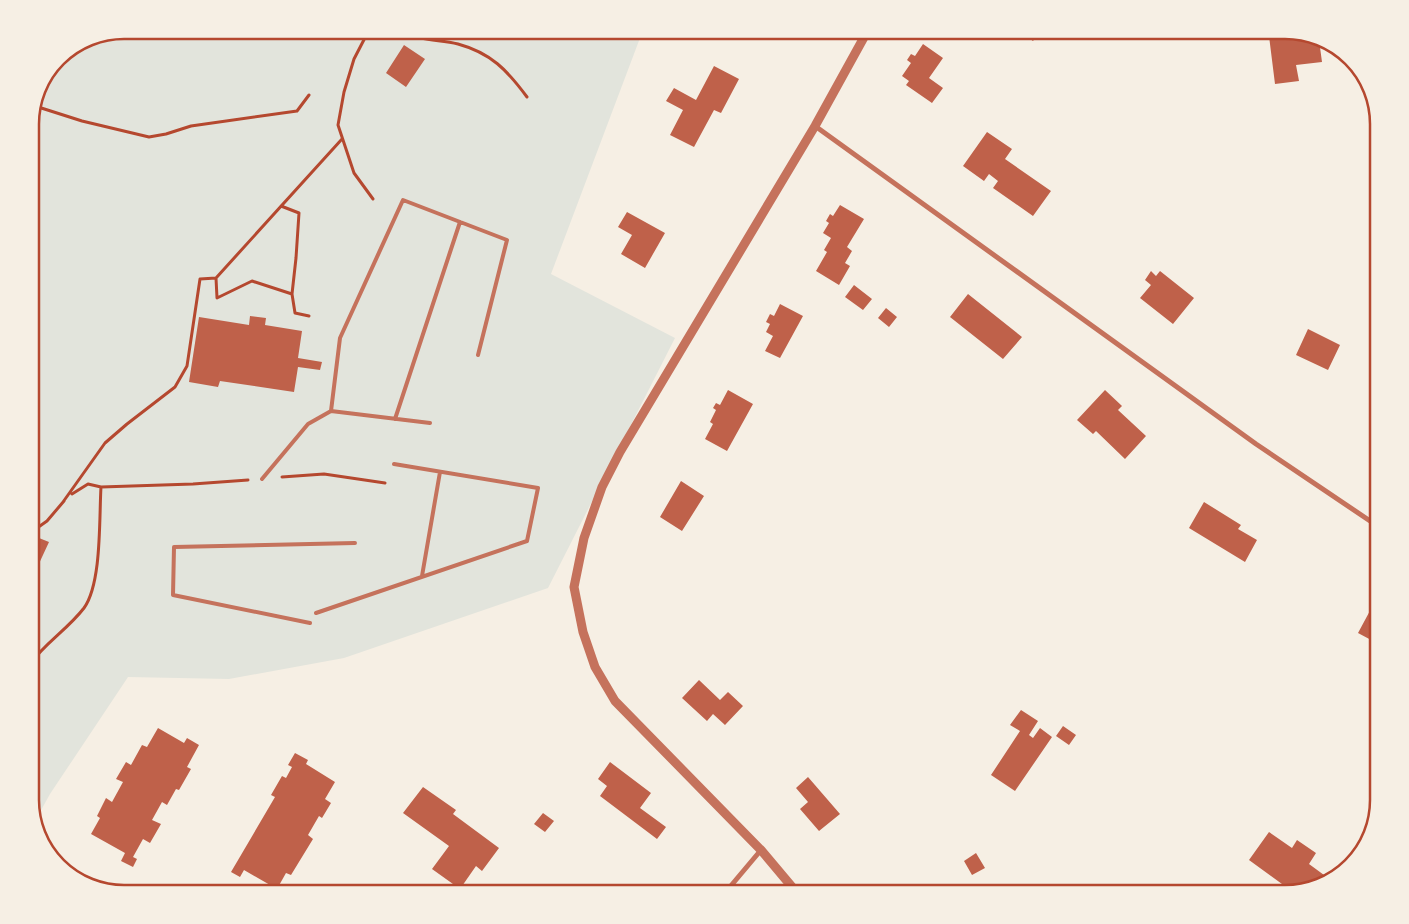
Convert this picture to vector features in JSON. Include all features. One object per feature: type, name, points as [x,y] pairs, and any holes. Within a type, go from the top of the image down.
[{"type":"street","points":[[790,885],[761,850],[615,701],[595,667],[583,632],[574,587],[584,538],[602,487],[620,452],[815,126],[863,39]]},
{"type":"street","points":[[815,126],[1256,444],[1370,521]]},
{"type":"street","points":[[732,885],[761,850]]},
{"type":"lane","points":[[331,411],[340,338],[403,200],[507,240],[478,355]]},
{"type":"lane","points":[[396,419],[460,222]]},
{"type":"lane","points":[[262,479],[308,424],[331,411],[430,423]]},
{"type":"lane","points":[[316,613],[527,541],[538,488],[394,464]]},
{"type":"lane","points":[[422,576],[440,472]]},
{"type":"lane","points":[[310,624],[173,595],[174,547],[355,543]]},
{"type":"path","points":[[364,39],[354,59],[344,92],[338,125],[354,173],[373,199]]},
{"type":"path","points":[[419,39],[457,44],[486,54],[511,76],[527,97]]},
{"type":"path","points":[[40,108],[82,121],[149,137],[191,126],[297,111],[309,95]]},
{"type":"path","points":[[39,527],[47,521],[63,502],[105,443],[175,387],[187,366],[200,279],[216,278],[342,139]]},
{"type":"path","points":[[281,206],[299,213],[292,294],[295,313],[309,316]]},
{"type":"path","points":[[216,278],[217,298],[252,281],[292,294]]},
{"type":"path","points":[[63,502],[76,490],[88,484],[101,487],[193,484],[324,474],[385,483]]},
{"type":"path","points":[[39,655],[85,606],[93,586],[98,556],[101,487]]},
{"type":"shaded area","points":[[640,39],[551,274],[675,338],[548,588],[344,658],[229,679],[128,677],[40,812],[39,118],[45,91],[53,76],[76,53],[91,45],[107,40]]},
{"type":"building","points":[[1269,39],[1302,40],[1320,46],[1322,62],[1296,65],[1299,81],[1275,84]]},
{"type":"building","points":[[923,44],[943,58],[929,78],[943,88],[932,103],[906,85],[909,81],[902,76],[911,63],[907,60],[911,54],[915,56]]},
{"type":"building","points":[[404,45],[425,59],[406,87],[386,73]]},
{"type":"building","points":[[714,66],[739,79],[721,113],[714,110],[694,147],[670,135],[683,110],[666,101],[674,88],[696,100]]},
{"type":"building","points":[[987,132],[1012,149],[1005,159],[1051,191],[1033,216],[993,188],[998,181],[989,174],[984,181],[963,166]]},
{"type":"building","points":[[840,205],[864,219],[847,247],[852,251],[845,263],[850,266],[839,285],[816,271],[827,252],[824,250],[831,238],[823,233],[829,223],[826,221],[830,214],[833,216]]},
{"type":"building","points":[[627,212],[665,233],[645,268],[621,254],[632,235],[618,227]]},
{"type":"building","points":[[1151,271],[1156,276],[1160,271],[1194,298],[1173,324],[1140,298],[1151,285],[1145,280]]},
{"type":"building","points":[[854,285],[872,299],[863,310],[845,297]]},
{"type":"building","points":[[968,294],[1022,337],[1003,359],[950,317]]},
{"type":"building","points":[[780,304],[803,316],[780,358],[765,351],[773,336],[766,332],[770,324],[766,322],[770,314],[774,316]]},
{"type":"building","points":[[886,308],[897,317],[889,327],[878,318]]},
{"type":"building","points":[[250,316],[266,318],[265,325],[302,331],[298,358],[322,362],[320,370],[298,367],[294,392],[220,381],[218,387],[189,382],[199,317],[249,325]]},
{"type":"building","points":[[1308,329],[1340,345],[1328,370],[1296,355]]},
{"type":"building","points":[[728,390],[753,404],[727,451],[705,439],[713,424],[710,422],[716,410],[713,408],[716,403],[720,405]]},
{"type":"building","points":[[1105,390],[1122,406],[1118,410],[1146,436],[1125,459],[1096,431],[1093,434],[1077,420]]},
{"type":"building","points":[[681,481],[704,496],[682,531],[660,517]]},
{"type":"building","points":[[1204,502],[1241,525],[1238,529],[1257,540],[1245,562],[1189,528]]},
{"type":"building","points":[[39,538],[49,542],[39,564]]},
{"type":"building","points":[[1370,611],[1370,639],[1358,633]]},
{"type":"building","points":[[699,680],[720,700],[728,692],[743,706],[725,725],[713,714],[707,721],[682,698]]},
{"type":"building","points":[[1021,710],[1038,721],[1029,735],[1033,738],[1040,728],[1052,737],[1015,791],[991,775],[1020,731],[1010,725]]},
{"type":"building","points":[[1063,726],[1076,735],[1069,745],[1056,736]]},
{"type":"building","points":[[158,728],[184,743],[187,738],[199,745],[187,767],[191,769],[179,790],[176,789],[167,805],[162,802],[152,820],[161,824],[150,843],[143,839],[133,857],[137,859],[133,867],[121,861],[125,853],[91,834],[100,818],[97,816],[106,798],[112,802],[123,782],[116,779],[126,762],[131,765],[142,745],[147,747]]},
{"type":"building","points":[[295,753],[308,760],[306,764],[335,782],[325,799],[331,803],[322,818],[319,816],[308,835],[313,839],[291,875],[286,873],[279,885],[270,885],[244,870],[240,877],[231,872],[275,797],[271,795],[282,776],[286,778],[292,767],[288,765]]},
{"type":"building","points":[[610,762],[651,793],[640,808],[666,827],[657,839],[600,796],[607,786],[598,779]]},
{"type":"building","points":[[808,777],[840,814],[819,831],[800,809],[808,802],[796,788]]},
{"type":"building","points":[[423,787],[456,810],[453,814],[499,848],[482,871],[476,866],[463,885],[454,885],[432,869],[449,846],[403,813]]},
{"type":"building","points":[[543,813],[554,821],[545,832],[534,824]]},
{"type":"building","points":[[1269,832],[1292,848],[1297,840],[1316,853],[1309,864],[1324,875],[1302,884],[1281,885],[1249,860]]},
{"type":"building","points":[[976,853],[985,868],[972,875],[964,861]]}]
